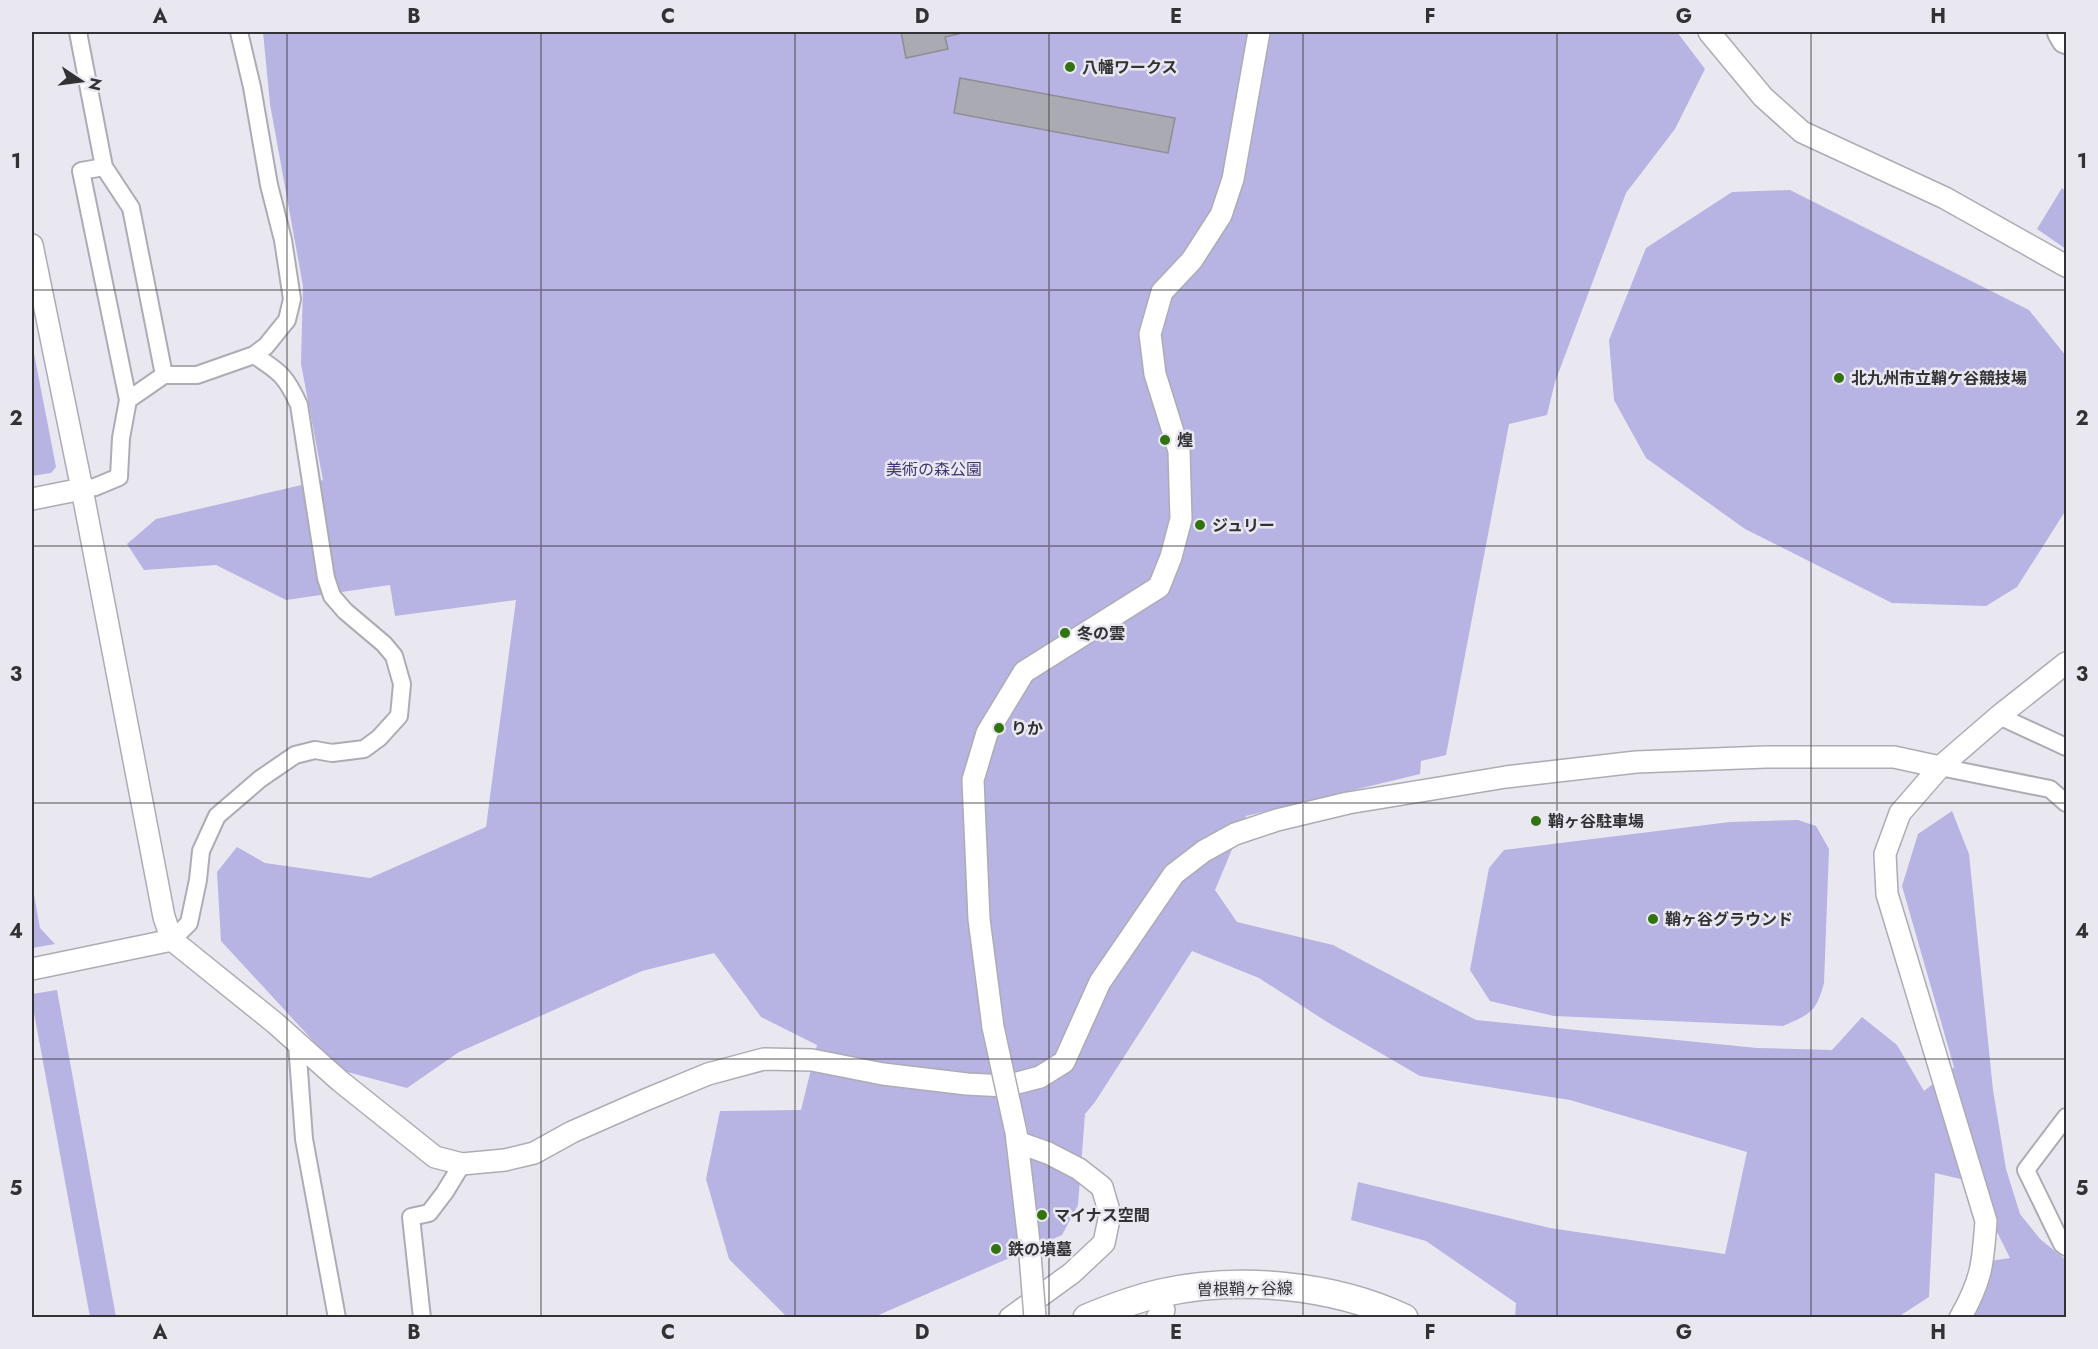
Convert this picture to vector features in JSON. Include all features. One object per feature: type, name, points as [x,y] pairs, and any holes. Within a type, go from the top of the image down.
[{"type":"highway","points":[[2062,32],[2067,39]]},
{"type":"main road","name":"曽根鞘ヶ谷線","points":[[1087,1317],[1114,1306],[1161,1293],[1207,1287],[1255,1285],[1294,1287],[1344,1297],[1404,1317]]},
{"type":"main road","name":"曽根鞘ヶ谷線","points":[[1131,1317],[1161,1314],[1208,1302],[1273,1301],[1291,1301],[1362,1317]]},
{"type":"street","points":[[78,32],[104,167],[131,208],[164,375]]},
{"type":"street","points":[[128,400],[164,375],[197,375],[254,355],[272,339],[287,320],[292,299],[283,240],[269,185],[252,87],[239,32]]},
{"type":"street","points":[[1035,1317],[1029,1242],[1016,1135],[993,1027],[979,919],[973,780],[987,733],[1024,672],[1159,587],[1171,557],[1181,519],[1179,451],[1155,374],[1150,334],[1162,292],[1192,260],[1221,215],[1233,179],[1259,32]]},
{"type":"street","points":[[1709,32],[1763,97],[1802,132],[1945,198],[2067,266]]},
{"type":"street","points":[[32,499],[95,487],[119,477],[121,438],[128,400],[81,171],[104,167]]},
{"type":"street","points":[[32,245],[82,489],[164,917],[172,940],[340,1081],[435,1157],[462,1164],[504,1160],[534,1153],[572,1132],[708,1074],[764,1059],[812,1060],[883,1074],[967,1084],[1006,1086],[1040,1077],[1064,1062],[1100,982],[1174,874],[1204,851],[1235,834],[1277,820],[1348,803],[1506,777],[1636,762],[1766,757],[1894,757],[2050,789],[2067,803]]},
{"type":"street","points":[[32,969],[172,940],[189,923],[198,880],[201,851],[217,816],[260,779],[295,755],[315,750],[332,753],[364,749],[399,716],[402,684],[394,656],[332,596],[322,556],[299,405],[279,371],[254,355]]},
{"type":"street","points":[[1960,1317],[1974,1294],[1983,1265],[1986,1221],[1887,894],[1885,854],[1900,813],[1940,767],[2067,663]]},
{"type":"street","points":[[2000,716],[2067,747]]},
{"type":"street","points":[[297,1043],[304,1139],[337,1317]]},
{"type":"street","points":[[2067,1117],[2026,1170],[2062,1244],[2067,1247]]},
{"type":"street","points":[[1010,1317],[1072,1273],[1104,1243],[1110,1214],[1102,1187],[1079,1169],[1016,1135]]},
{"type":"street","points":[[422,1317],[411,1217],[429,1213],[462,1164]]},
{"type":"green space","name":"美術の森公園","points":[[263,32],[1677,32],[1705,69],[1675,129],[1626,193],[1555,382],[1547,415],[1509,424],[1446,755],[1421,761],[1420,774],[1246,816],[1215,890],[1237,922],[1333,945],[1476,1020],[1757,1048],[1832,1050],[1862,1017],[1897,1045],[1924,1091],[1954,1067],[1902,886],[1918,834],[1952,811],[1969,854],[1993,1090],[2006,1169],[2020,1214],[2040,1239],[2066,1260],[2066,1317],[1968,1317],[1990,1261],[2010,1258],[1995,1228],[1986,1185],[1935,1173],[1929,1297],[1898,1317],[1515,1317],[1516,1303],[1426,1241],[1351,1220],[1358,1182],[1550,1228],[1725,1254],[1747,1152],[1570,1100],[1420,1076],[1327,1022],[1259,978],[1192,951],[1085,1114],[1078,1205],[1062,1235],[874,1317],[787,1317],[729,1259],[706,1179],[720,1111],[801,1110],[817,1045],[761,1017],[714,953],[642,971],[459,1052],[407,1088],[340,1070],[221,941],[217,872],[237,847],[265,863],[370,878],[486,827],[516,600],[395,616],[390,585],[286,600],[216,565],[144,570],[127,544],[156,519],[323,480],[301,364],[303,286],[270,104]]},
{"type":"green space","points":[[2062,188],[2066,192],[2066,249],[2037,229]]},
{"type":"green space","name":"北九州市立鞘ケ谷競技場","points":[[1790,190],[2029,310],[2066,356],[2066,510],[2017,587],[1986,606],[1892,603],[1745,529],[1646,458],[1614,400],[1609,340],[1646,248],[1732,192]]},
{"type":"green space","points":[[32,343],[56,467],[51,473],[32,476]]},
{"type":"green space","name":"鞘ヶ谷グラウンド","points":[[1798,820],[1816,826],[1829,849],[1824,983],[1815,1007],[1792,1022],[1783,1026],[1554,1016],[1490,1001],[1470,970],[1489,868],[1504,850],[1730,822]]},
{"type":"green space","points":[[32,884],[40,928],[55,944],[32,948]]},
{"type":"green space","points":[[57,990],[116,1317],[90,1317],[32,1002],[32,994]]},
{"type":"building","points":[[901,32],[963,33],[945,37],[948,49],[906,58]]},
{"type":"building","points":[[960,78],[1175,118],[1168,153],[954,113]]},
{"type":"place","name":"八幡ワークス","points":[[1070,67]]},
{"type":"place","name":"北九州市立鞘ケ谷競技場","points":[[1839,378]]},
{"type":"place","name":"煌","points":[[1165,440]]},
{"type":"place","name":"ジュリー","points":[[1200,525]]},
{"type":"place","name":"冬の雲","points":[[1065,633]]},
{"type":"place","name":"りか","points":[[999,728]]},
{"type":"place","name":"鞘ヶ谷駐車場","points":[[1536,821]]},
{"type":"place","name":"鞘ヶ谷グラウンド","points":[[1653,919]]},
{"type":"place","name":"マイナス空間","points":[[1042,1215]]},
{"type":"place","name":"鉄の墳墓","points":[[996,1249]]}]
